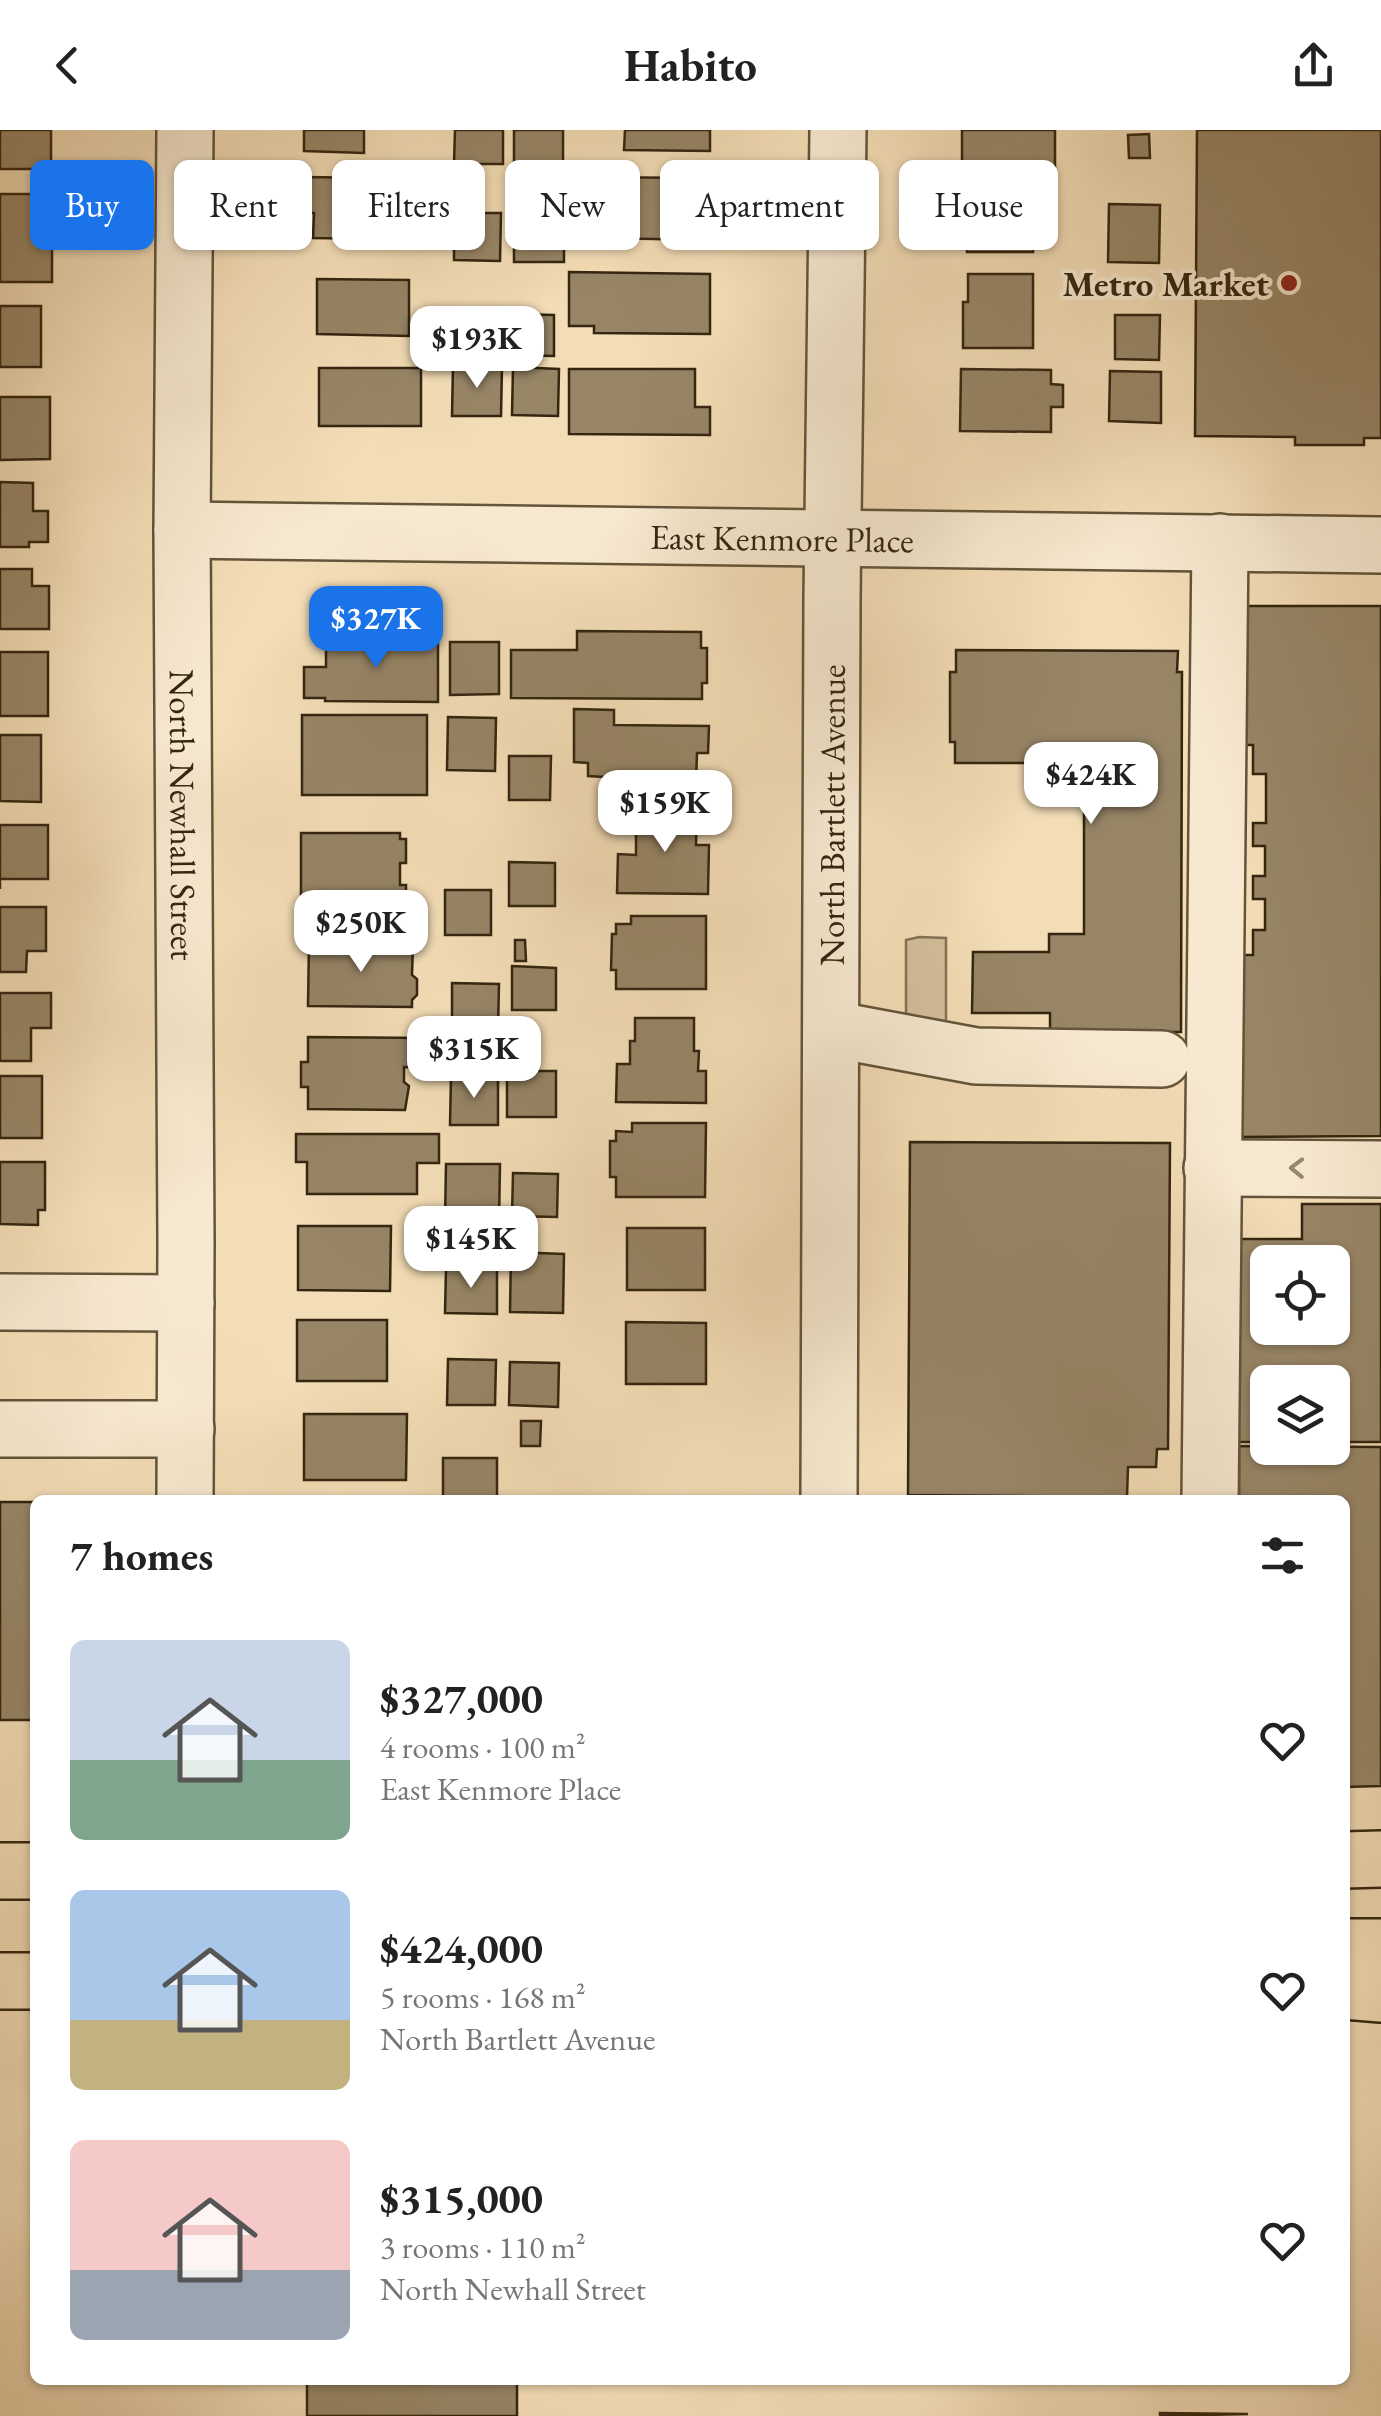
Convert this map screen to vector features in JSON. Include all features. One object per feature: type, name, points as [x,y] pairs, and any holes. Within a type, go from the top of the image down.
[{"type":"main road","points":[[1350,1860],[1381,1859]]},
{"type":"main road","points":[[0,1870],[30,1871]]},
{"type":"main road","points":[[1350,1947],[1381,1947]]},
{"type":"main road","points":[[0,1981],[30,1981]]},
{"type":"main road","points":[[1350,1991],[1381,1994]]},
{"type":"street","name":"North Newhall Street","points":[[185,130],[182,530],[185,1495]]},
{"type":"street","name":"North Bartlett Avenue","points":[[829,1495],[838,130]]},
{"type":"street","name":"East Kenmore Place","points":[[182,530],[1381,544]]},
{"type":"street","points":[[1210,1495],[1220,542]]},
{"type":"street","points":[[831,1029],[976,1056],[1162,1059]]},
{"type":"street","points":[[1212,1168],[1381,1169]]},
{"type":"street","points":[[0,1302],[186,1303]]},
{"type":"street","points":[[0,1430],[186,1429]]},
{"type":"shaded area","points":[[946,938],[946,1024],[906,1014],[906,940]]},
{"type":"building","points":[[0,130],[51,130],[51,160],[30,160],[30,169],[0,169]]},
{"type":"building","points":[[304,130],[364,130],[364,153],[304,151]]},
{"type":"building","points":[[455,130],[503,130],[503,164],[454,160]]},
{"type":"building","points":[[514,130],[563,130],[563,160],[514,160]]},
{"type":"building","points":[[625,130],[710,130],[710,151],[624,150]]},
{"type":"building","points":[[962,130],[1055,130],[1055,160],[962,160]]},
{"type":"building","name":"Metro Market","points":[[1197,130],[1381,130],[1381,438],[1364,438],[1364,445],[1295,445],[1295,437],[1195,436]]},
{"type":"building","points":[[1149,134],[1150,158],[1129,158],[1128,135]]},
{"type":"building","points":[[312,177],[332,177],[332,238],[313,238]]},
{"type":"building","points":[[640,177],[660,178],[660,239],[640,239]]},
{"type":"building","points":[[0,194],[30,194],[30,250],[52,250],[52,282],[0,282]]},
{"type":"building","points":[[1109,204],[1160,205],[1159,263],[1108,262]]},
{"type":"building","points":[[485,213],[501,213],[500,261],[454,260],[454,250],[485,250]]},
{"type":"building","points":[[514,250],[564,250],[564,262],[514,262]]},
{"type":"building","points":[[967,250],[1033,250],[1033,252]]},
{"type":"building","points":[[569,272],[710,274],[710,334],[594,333],[594,326],[569,326]]},
{"type":"building","points":[[968,274],[1033,274],[1033,348],[963,348],[963,302],[968,302]]},
{"type":"building","points":[[317,279],[409,280],[409,336],[317,334]]},
{"type":"building","points":[[0,306],[41,306],[41,367],[0,367]]},
{"type":"building","points":[[453,312],[500,313],[499,359],[453,358]]},
{"type":"building","points":[[512,314],[554,315],[554,356],[511,355]]},
{"type":"building","points":[[1115,315],[1160,315],[1159,360],[1115,359]]},
{"type":"building","points":[[453,366],[502,367],[501,416],[452,416]]},
{"type":"building","points":[[513,367],[559,369],[558,416],[512,415]]},
{"type":"building","points":[[319,368],[421,368],[421,426],[319,426]]},
{"type":"building","points":[[569,369],[695,369],[695,407],[710,407],[710,435],[569,434]]},
{"type":"building","points":[[961,369],[1051,370],[1051,384],[1063,385],[1063,407],[1051,407],[1051,432],[960,431]]},
{"type":"building","points":[[1110,371],[1161,372],[1161,423],[1109,421]]},
{"type":"building","points":[[0,397],[50,397],[50,459],[0,460]]},
{"type":"building","points":[[0,482],[33,483],[33,511],[48,511],[48,542],[29,542],[29,547],[0,547]]},
{"type":"building","points":[[0,569],[32,569],[32,586],[49,586],[49,629],[0,629]]},
{"type":"building","points":[[1238,606],[1381,606],[1381,1136],[1235,1137],[1235,955],[1253,955],[1253,930],[1265,930],[1265,899],[1253,899],[1253,876],[1265,876],[1265,846],[1253,846],[1253,823],[1266,823],[1266,774],[1253,774],[1253,745],[1238,745]]},
{"type":"building","points":[[577,631],[701,632],[701,648],[707,648],[707,683],[702,683],[702,699],[511,698],[511,650],[577,650]]},
{"type":"building","points":[[326,638],[438,639],[438,702],[304,698],[304,667],[326,667]]},
{"type":"building","points":[[450,642],[499,642],[499,694],[450,695]]},
{"type":"building","points":[[956,650],[1178,651],[1177,672],[1182,672],[1181,1032],[1050,1029],[1050,1013],[972,1013],[973,952],[1049,952],[1049,934],[1084,934],[1084,763],[955,763],[955,742],[950,742],[950,672],[956,672]]},
{"type":"building","points":[[0,652],[48,652],[48,716],[0,716]]},
{"type":"building","points":[[574,709],[614,710],[614,725],[709,726],[708,753],[697,753],[696,782],[644,786],[644,782],[604,782],[604,777],[588,776],[588,763],[574,762]]},
{"type":"building","points":[[302,715],[427,715],[427,795],[302,795]]},
{"type":"building","points":[[448,717],[496,718],[495,771],[447,770]]},
{"type":"building","points":[[0,735],[41,735],[41,802],[0,801]]},
{"type":"building","points":[[509,756],[551,756],[550,800],[509,800]]},
{"type":"building","points":[[636,809],[697,809],[696,845],[709,845],[708,894],[617,893],[618,854],[636,855]]},
{"type":"building","points":[[0,825],[48,825],[48,879],[0,879]]},
{"type":"building","points":[[301,833],[400,833],[400,839],[406,839],[406,863],[400,863],[400,885],[406,885],[406,907],[400,907],[400,914],[301,913]]},
{"type":"building","points":[[509,862],[555,863],[555,906],[509,906]]},
{"type":"building","points":[[445,890],[491,890],[491,935],[445,935]]},
{"type":"building","points":[[0,907],[46,907],[46,951],[27,951],[26,972],[0,972]]},
{"type":"building","points":[[631,916],[706,916],[706,989],[616,989],[616,970],[611,970],[612,934],[616,934],[616,924],[631,924]]},
{"type":"building","points":[[515,940],[525,940],[526,961],[515,961]]},
{"type":"building","points":[[309,942],[413,943],[412,975],[417,979],[417,995],[412,1007],[308,1006]]},
{"type":"building","points":[[512,966],[556,968],[556,1010],[512,1010]]},
{"type":"building","points":[[452,983],[499,984],[498,1030],[452,1030]]},
{"type":"building","points":[[0,993],[51,993],[51,1028],[31,1028],[31,1061],[0,1061]]},
{"type":"building","points":[[635,1018],[694,1018],[694,1051],[699,1051],[698,1071],[706,1071],[706,1103],[616,1102],[617,1064],[630,1064]]},
{"type":"building","points":[[308,1037],[428,1038],[428,1068],[404,1067],[404,1082],[409,1086],[405,1110],[308,1109],[308,1087],[301,1087],[301,1062],[308,1062]]},
{"type":"building","points":[[507,1071],[556,1071],[556,1117],[507,1117]]},
{"type":"building","points":[[0,1076],[42,1076],[42,1138],[0,1138]]},
{"type":"building","points":[[451,1076],[498,1076],[498,1125],[450,1125]]},
{"type":"building","points":[[632,1123],[706,1123],[705,1197],[616,1197],[616,1177],[610,1177],[610,1141],[616,1141],[616,1131],[632,1132]]},
{"type":"building","points":[[296,1134],[439,1134],[439,1163],[417,1163],[417,1194],[307,1194],[307,1162],[296,1162]]},
{"type":"building","points":[[910,1142],[1170,1143],[1168,1449],[1157,1449],[1156,1467],[1128,1467],[1127,1495],[908,1495]]},
{"type":"building","points":[[0,1162],[45,1162],[45,1210],[38,1210],[38,1225],[0,1224]]},
{"type":"building","points":[[446,1164],[500,1164],[499,1222],[445,1221]]},
{"type":"building","points":[[513,1173],[558,1174],[557,1217],[512,1216]]},
{"type":"building","points":[[1302,1204],[1381,1204],[1381,1442],[1350,1442],[1350,1365],[1250,1365],[1250,1442],[1234,1442],[1234,1239],[1302,1239]]},
{"type":"building","points":[[298,1226],[391,1226],[390,1291],[298,1290]]},
{"type":"building","points":[[627,1228],[705,1228],[705,1290],[627,1290]]},
{"type":"building","points":[[511,1252],[564,1254],[563,1313],[510,1312]]},
{"type":"building","points":[[446,1269],[497,1269],[497,1314],[445,1313]]},
{"type":"building","points":[[297,1320],[387,1320],[387,1381],[297,1381]]},
{"type":"building","points":[[626,1322],[706,1323],[706,1384],[626,1384]]},
{"type":"building","points":[[448,1359],[496,1360],[495,1405],[447,1405]]},
{"type":"building","points":[[510,1362],[559,1363],[558,1407],[509,1405]]},
{"type":"building","points":[[304,1414],[407,1414],[406,1480],[304,1480]]},
{"type":"building","points":[[521,1421],[541,1421],[540,1446],[521,1446]]},
{"type":"building","points":[[1239,1446],[1250,1446],[1250,1465],[1350,1465],[1350,1447],[1381,1447],[1381,1786],[1350,1787],[1350,1495],[1239,1495]]},
{"type":"building","points":[[443,1458],[497,1458],[497,1495],[443,1495]]},
{"type":"building","points":[[0,1502],[30,1502],[30,1720],[0,1720]]},
{"type":"building","points":[[307,2385],[517,2385],[517,2416],[307,2416]]},
{"type":"building","points":[[1160,2413],[1248,2414],[1160,2416]]},
{"type":"place","name":"Metro Market","points":[[1289,283]]}]
